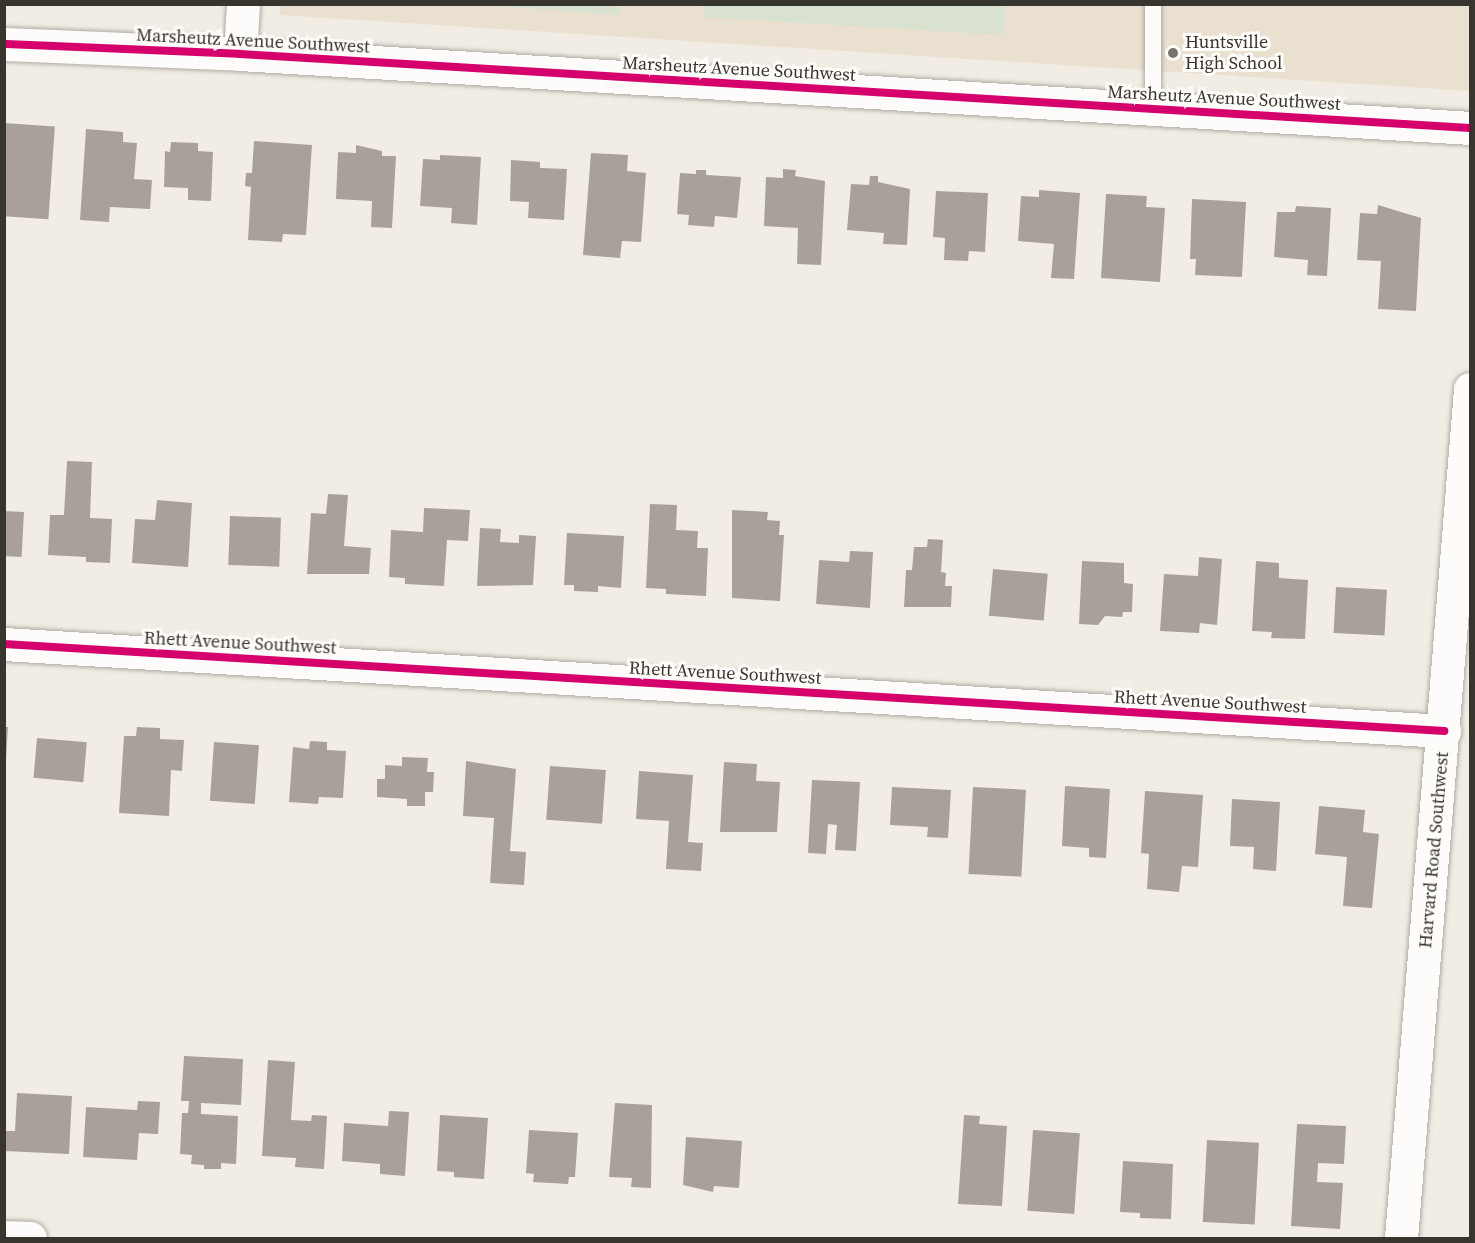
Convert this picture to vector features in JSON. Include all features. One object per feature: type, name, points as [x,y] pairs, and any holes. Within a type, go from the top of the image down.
[{"type":"street","points":[[240,54],[243,4]]},
{"type":"street","name":"Marsheutz Avenue Southwest","points":[[4,44],[240,54],[1470,128]]},
{"type":"street","name":"Harvard Road Southwest","points":[[1401,1239],[1470,389]]},
{"type":"street","name":"Rhett Avenue Southwest","points":[[4,644],[1444,731]]},
{"type":"street","points":[[4,1237],[30,1239]]},
{"type":"lane","points":[[1153,109],[1154,9]]},
{"type":"shaded area","name":"Huntsville High School","points":[[280,4],[1470,5],[1470,91],[280,15]]},
{"type":"green space","points":[[620,4],[620,15],[478,5]]},
{"type":"green space","points":[[704,4],[1005,5],[1004,35],[703,17]]},
{"type":"building","points":[[4,123],[55,127],[48,219],[4,216]]},
{"type":"building","points":[[86,129],[123,132],[123,142],[137,143],[134,179],[152,180],[150,209],[110,207],[109,222],[80,220]]},
{"type":"building","points":[[254,141],[312,145],[306,235],[283,234],[282,242],[248,240],[251,187],[245,186],[246,173],[252,173]]},
{"type":"building","points":[[171,142],[198,143],[198,151],[213,152],[211,201],[188,200],[188,188],[164,187],[165,151],[170,152]]},
{"type":"building","points":[[356,145],[382,151],[382,156],[396,156],[392,228],[371,227],[372,201],[336,199],[338,152],[356,153]]},
{"type":"building","points":[[591,153],[628,155],[627,171],[646,173],[641,242],[622,241],[620,258],[583,255]]},
{"type":"building","points":[[440,155],[481,157],[477,225],[451,223],[452,208],[420,206],[423,159],[440,160]]},
{"type":"building","points":[[511,160],[540,162],[540,168],[567,169],[564,220],[528,218],[529,202],[510,201]]},
{"type":"building","points":[[783,169],[796,170],[795,176],[825,181],[821,265],[797,264],[798,228],[764,226],[766,177],[783,178]]},
{"type":"building","points":[[696,170],[706,170],[706,175],[741,177],[737,218],[715,216],[714,227],[688,225],[689,215],[677,214],[680,173],[696,174]]},
{"type":"building","points":[[870,176],[878,176],[878,182],[910,189],[907,245],[883,244],[884,233],[847,230],[851,184],[869,185]]},
{"type":"building","points":[[1039,190],[1080,193],[1074,279],[1051,278],[1054,244],[1018,241],[1021,196],[1039,197]]},
{"type":"building","points":[[936,191],[988,193],[985,252],[969,251],[968,261],[944,260],[945,238],[933,237]]},
{"type":"building","points":[[1106,194],[1147,196],[1146,207],[1165,208],[1160,282],[1101,278]]},
{"type":"building","points":[[1192,199],[1246,202],[1242,277],[1195,275],[1196,259],[1190,259]]},
{"type":"building","points":[[1378,205],[1421,218],[1416,311],[1378,309],[1381,261],[1357,260],[1360,213],[1377,214]]},
{"type":"building","points":[[1296,206],[1331,208],[1327,276],[1307,275],[1308,260],[1274,257],[1277,212],[1295,212]]},
{"type":"building","points":[[67,461],[92,462],[90,518],[112,519],[110,563],[86,562],[86,557],[48,555],[50,515],[64,515]]},
{"type":"building","points":[[328,494],[348,495],[344,546],[371,548],[369,574],[307,574],[311,513],[326,514]]},
{"type":"building","points":[[157,500],[192,503],[188,567],[132,563],[135,519],[155,520]]},
{"type":"building","points":[[650,504],[677,505],[676,530],[698,531],[697,548],[708,548],[706,596],[666,594],[666,589],[646,588]]},
{"type":"building","points":[[424,508],[470,510],[468,541],[447,540],[444,586],[405,584],[405,578],[389,577],[391,530],[423,532]]},
{"type":"building","points":[[732,510],[768,512],[767,520],[780,521],[779,535],[784,535],[780,601],[732,598]]},
{"type":"building","points":[[4,511],[24,512],[22,557],[4,556]]},
{"type":"building","points":[[230,516],[281,518],[279,567],[228,565]]},
{"type":"building","points":[[480,528],[501,529],[500,542],[519,543],[519,535],[536,536],[533,585],[477,586]]},
{"type":"building","points":[[567,533],[624,536],[621,588],[598,586],[598,592],[574,591],[574,585],[564,585]]},
{"type":"building","points":[[928,539],[943,540],[941,572],[946,573],[945,586],[952,586],[951,607],[904,607],[906,570],[912,570],[914,547],[927,547]]},
{"type":"building","points":[[850,551],[873,552],[870,608],[816,604],[819,560],[849,562]]},
{"type":"building","points":[[1199,557],[1222,559],[1217,625],[1200,623],[1199,633],[1160,631],[1164,574],[1198,576]]},
{"type":"building","points":[[1082,561],[1124,563],[1124,583],[1133,584],[1132,612],[1123,612],[1122,617],[1105,616],[1098,625],[1079,624]]},
{"type":"building","points":[[1256,561],[1279,563],[1279,578],[1308,580],[1305,639],[1271,638],[1272,632],[1252,631]]},
{"type":"building","points":[[993,569],[1048,574],[1044,621],[989,616]]},
{"type":"building","points":[[1336,587],[1387,590],[1385,636],[1334,633]]},
{"type":"building","points":[[4,727],[8,727],[6,760],[4,760]]},
{"type":"building","points":[[137,727],[160,728],[160,739],[184,740],[182,771],[171,770],[169,816],[119,813],[124,736],[136,736]]},
{"type":"building","points":[[37,738],[87,742],[83,782],[34,778]]},
{"type":"building","points":[[310,741],[327,742],[327,750],[346,751],[343,798],[319,797],[318,804],[289,802],[293,747],[309,749]]},
{"type":"building","points":[[214,742],[259,745],[255,804],[210,801]]},
{"type":"building","points":[[402,757],[428,758],[427,772],[434,772],[433,792],[425,792],[425,806],[407,806],[407,799],[377,797],[377,779],[385,779],[385,765],[402,766]]},
{"type":"building","points":[[466,761],[516,769],[510,851],[526,852],[524,885],[490,883],[494,818],[463,816]]},
{"type":"building","points":[[724,762],[757,764],[756,781],[780,782],[777,832],[720,832]]},
{"type":"building","points":[[550,766],[606,770],[602,824],[546,820]]},
{"type":"building","points":[[639,771],[693,775],[688,842],[703,843],[701,871],[666,869],[669,821],[636,819]]},
{"type":"building","points":[[812,780],[860,782],[856,851],[835,850],[837,825],[828,824],[826,854],[808,853]]},
{"type":"building","points":[[1065,786],[1110,789],[1106,858],[1089,857],[1089,848],[1062,846]]},
{"type":"building","points":[[892,787],[951,790],[948,838],[927,837],[928,827],[890,825]]},
{"type":"building","points":[[973,787],[1026,790],[1021,877],[968,874]]},
{"type":"building","points":[[1145,791],[1203,795],[1198,867],[1182,866],[1179,892],[1147,889],[1149,854],[1141,853]]},
{"type":"building","points":[[1232,799],[1280,802],[1276,871],[1253,869],[1254,847],[1230,846]]},
{"type":"building","points":[[1319,806],[1365,810],[1363,832],[1379,834],[1372,908],[1343,906],[1347,857],[1315,854]]},
{"type":"building","points":[[184,1056],[243,1059],[241,1105],[201,1103],[201,1114],[238,1116],[236,1164],[221,1163],[221,1169],[204,1169],[204,1165],[191,1164],[192,1155],[180,1154],[182,1113],[188,1113],[189,1101],[181,1101]]},
{"type":"building","points":[[268,1060],[295,1062],[291,1120],[311,1121],[312,1115],[327,1116],[324,1169],[295,1167],[296,1158],[262,1156]]},
{"type":"building","points":[[17,1093],[72,1096],[69,1154],[4,1151],[4,1131],[15,1131]]},
{"type":"building","points":[[138,1101],[160,1102],[158,1134],[139,1133],[137,1160],[83,1157],[86,1107],[137,1110]]},
{"type":"building","points":[[615,1103],[652,1105],[651,1188],[631,1187],[632,1178],[609,1177]]},
{"type":"building","points":[[389,1111],[409,1112],[405,1176],[380,1174],[380,1164],[342,1161],[344,1123],[388,1126]]},
{"type":"building","points":[[440,1115],[488,1118],[484,1179],[454,1177],[454,1172],[437,1171]]},
{"type":"building","points":[[964,1115],[980,1116],[979,1124],[1007,1126],[1002,1206],[958,1204]]},
{"type":"building","points":[[1297,1124],[1346,1126],[1344,1164],[1318,1163],[1317,1182],[1343,1183],[1340,1229],[1291,1226]]},
{"type":"building","points":[[529,1130],[578,1133],[575,1177],[569,1177],[568,1184],[533,1182],[534,1174],[526,1173]]},
{"type":"building","points":[[1033,1130],[1080,1133],[1074,1214],[1027,1211]]},
{"type":"building","points":[[686,1137],[742,1141],[739,1188],[714,1186],[713,1192],[683,1185]]},
{"type":"building","points":[[1207,1140],[1259,1143],[1255,1225],[1203,1222]]},
{"type":"building","points":[[1123,1161],[1173,1164],[1171,1219],[1140,1218],[1140,1213],[1120,1212]]},
{"type":"cycle path","points":[[4,44],[240,54],[1470,128]]},
{"type":"cycle path","points":[[4,644],[1444,731]]},
{"type":"place","name":"Huntsville High School","points":[[1173,53]]}]
